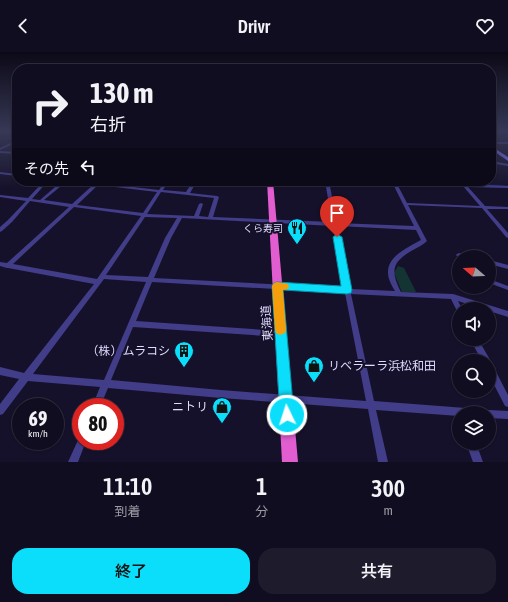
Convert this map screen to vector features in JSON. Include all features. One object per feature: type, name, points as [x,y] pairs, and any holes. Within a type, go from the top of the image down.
[{"type":"highway","name":"東海道","points":[[270,186],[290,462]]},
{"type":"main road","points":[[497,151],[508,159]]},
{"type":"street","points":[[496,163],[508,165]]},
{"type":"street","points":[[0,173],[12,174]]},
{"type":"street","points":[[0,230],[42,186]]},
{"type":"street","points":[[42,201],[59,186]]},
{"type":"street","points":[[7,266],[95,186]]},
{"type":"street","points":[[119,186],[160,192],[217,197],[210,218]]},
{"type":"street","points":[[0,411],[100,279],[164,186]]},
{"type":"street","points":[[187,194],[192,186]]},
{"type":"street","points":[[328,186],[347,290],[383,462]]},
{"type":"street","points":[[396,186],[424,242],[396,258],[392,266],[391,272],[399,294]]},
{"type":"street","points":[[465,186],[508,187]]},
{"type":"street","points":[[465,186],[507,234]]},
{"type":"street","points":[[0,196],[144,215],[417,228]]},
{"type":"street","points":[[196,217],[201,204]]},
{"type":"street","points":[[405,204],[508,208]]},
{"type":"street","points":[[100,398],[168,238],[180,217]]},
{"type":"street","points":[[0,264],[100,279],[150,279],[453,297],[508,314]]},
{"type":"street","points":[[496,264],[508,267]]},
{"type":"street","points":[[496,284],[508,288]]},
{"type":"street","points":[[453,297],[455,302]]},
{"type":"street","points":[[131,324],[281,334]]},
{"type":"street","points":[[0,371],[26,376],[173,390],[452,411]]},
{"type":"street","points":[[496,380],[508,403]]},
{"type":"street","points":[[496,414],[508,415]]},
{"type":"street","points":[[73,462],[78,450]]},
{"type":"street","points":[[474,450],[478,462]]},
{"type":"green space","points":[[398,266],[404,268],[416,292],[402,292],[394,273]]},
{"type":"waterway","points":[[496,185],[508,186]]},
{"type":"slow traffic","points":[[280,330],[277,286],[284,287]]},
{"type":"place","name":"くら寿司","points":[[297,245]]},
{"type":"place","name":"（株）ムラコシ","points":[[184,368]]},
{"type":"place","name":"リベラーラ浜松和田","points":[[314,383]]},
{"type":"place","name":"ニトリ","points":[[222,424]]},
{"type":"route","points":[[287,415],[277,286],[347,290],[337,237]]}]
